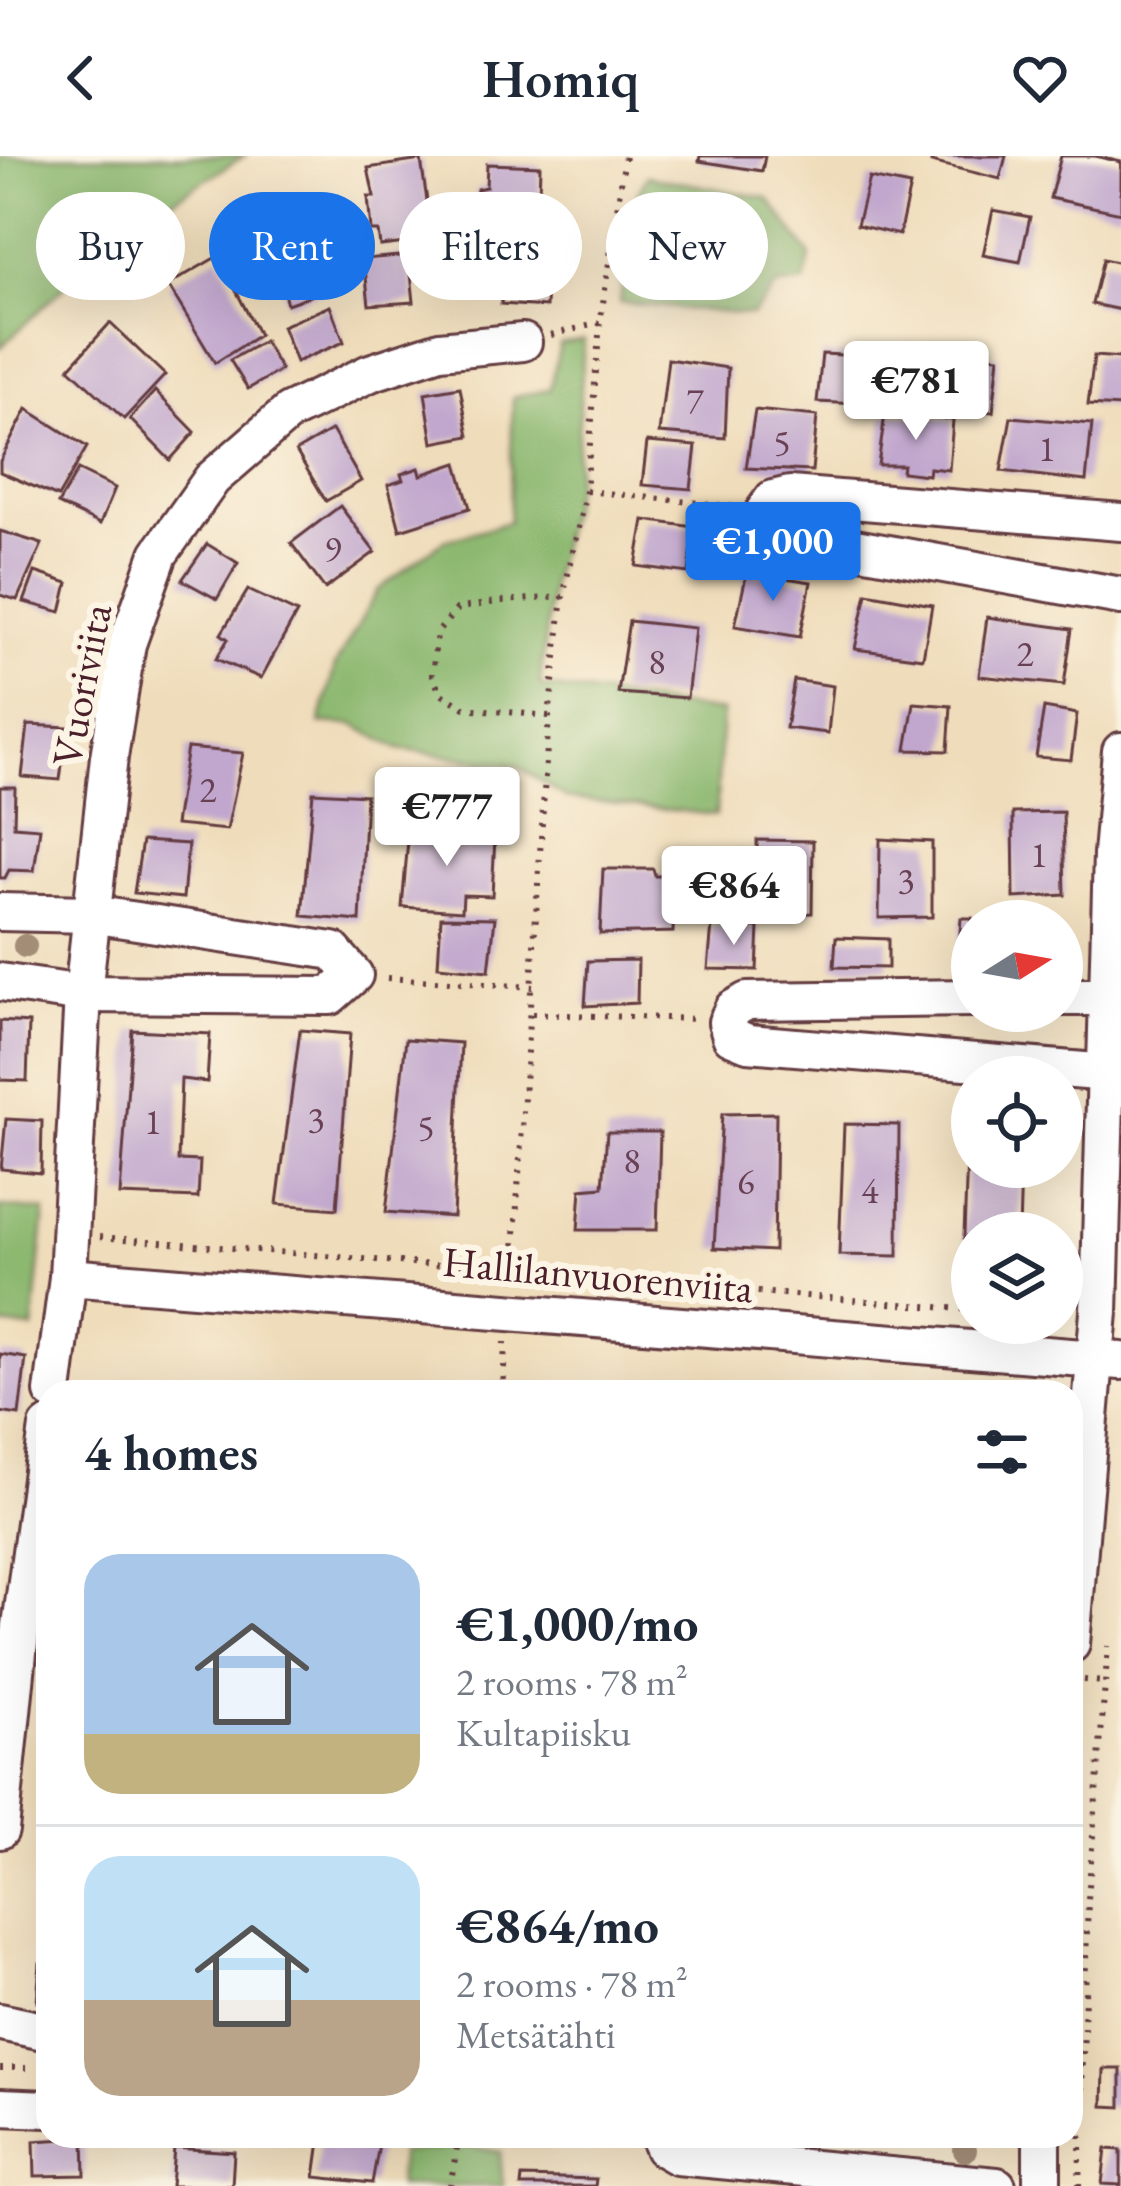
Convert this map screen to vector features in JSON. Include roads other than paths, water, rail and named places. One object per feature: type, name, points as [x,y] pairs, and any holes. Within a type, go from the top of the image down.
[{"type":"street","name":"Vuoriviita","points":[[55,1380],[72,1235],[83,994],[109,757],[127,644],[159,554],[212,479],[289,412],[370,373],[440,350],[524,342]]},
{"type":"street","points":[[1121,522],[790,495],[773,499],[765,510],[783,535],[1121,596]]},
{"type":"street","points":[[1083,1549],[1107,1360],[1099,1312],[1113,1074],[1112,854],[1121,751]]},
{"type":"street","points":[[0,912],[91,914],[333,951],[354,976],[330,995],[83,994],[0,982]]},
{"type":"street","points":[[1083,997],[1115,996]]},
{"type":"street","points":[[951,998],[747,1001],[733,1009],[727,1022],[731,1036],[748,1043],[1113,1074]]},
{"type":"street","name":"Hallilanvuorenviita","points":[[68,1277],[1107,1360]]},
{"type":"street","points":[[0,1830],[23,1632],[26,1551],[36,1495]]},
{"type":"street","points":[[0,2107],[36,2108]]},
{"type":"street","points":[[663,2148],[677,2156],[997,2186]]},
{"type":"street","points":[[1042,2148],[1042,2186]]}]
